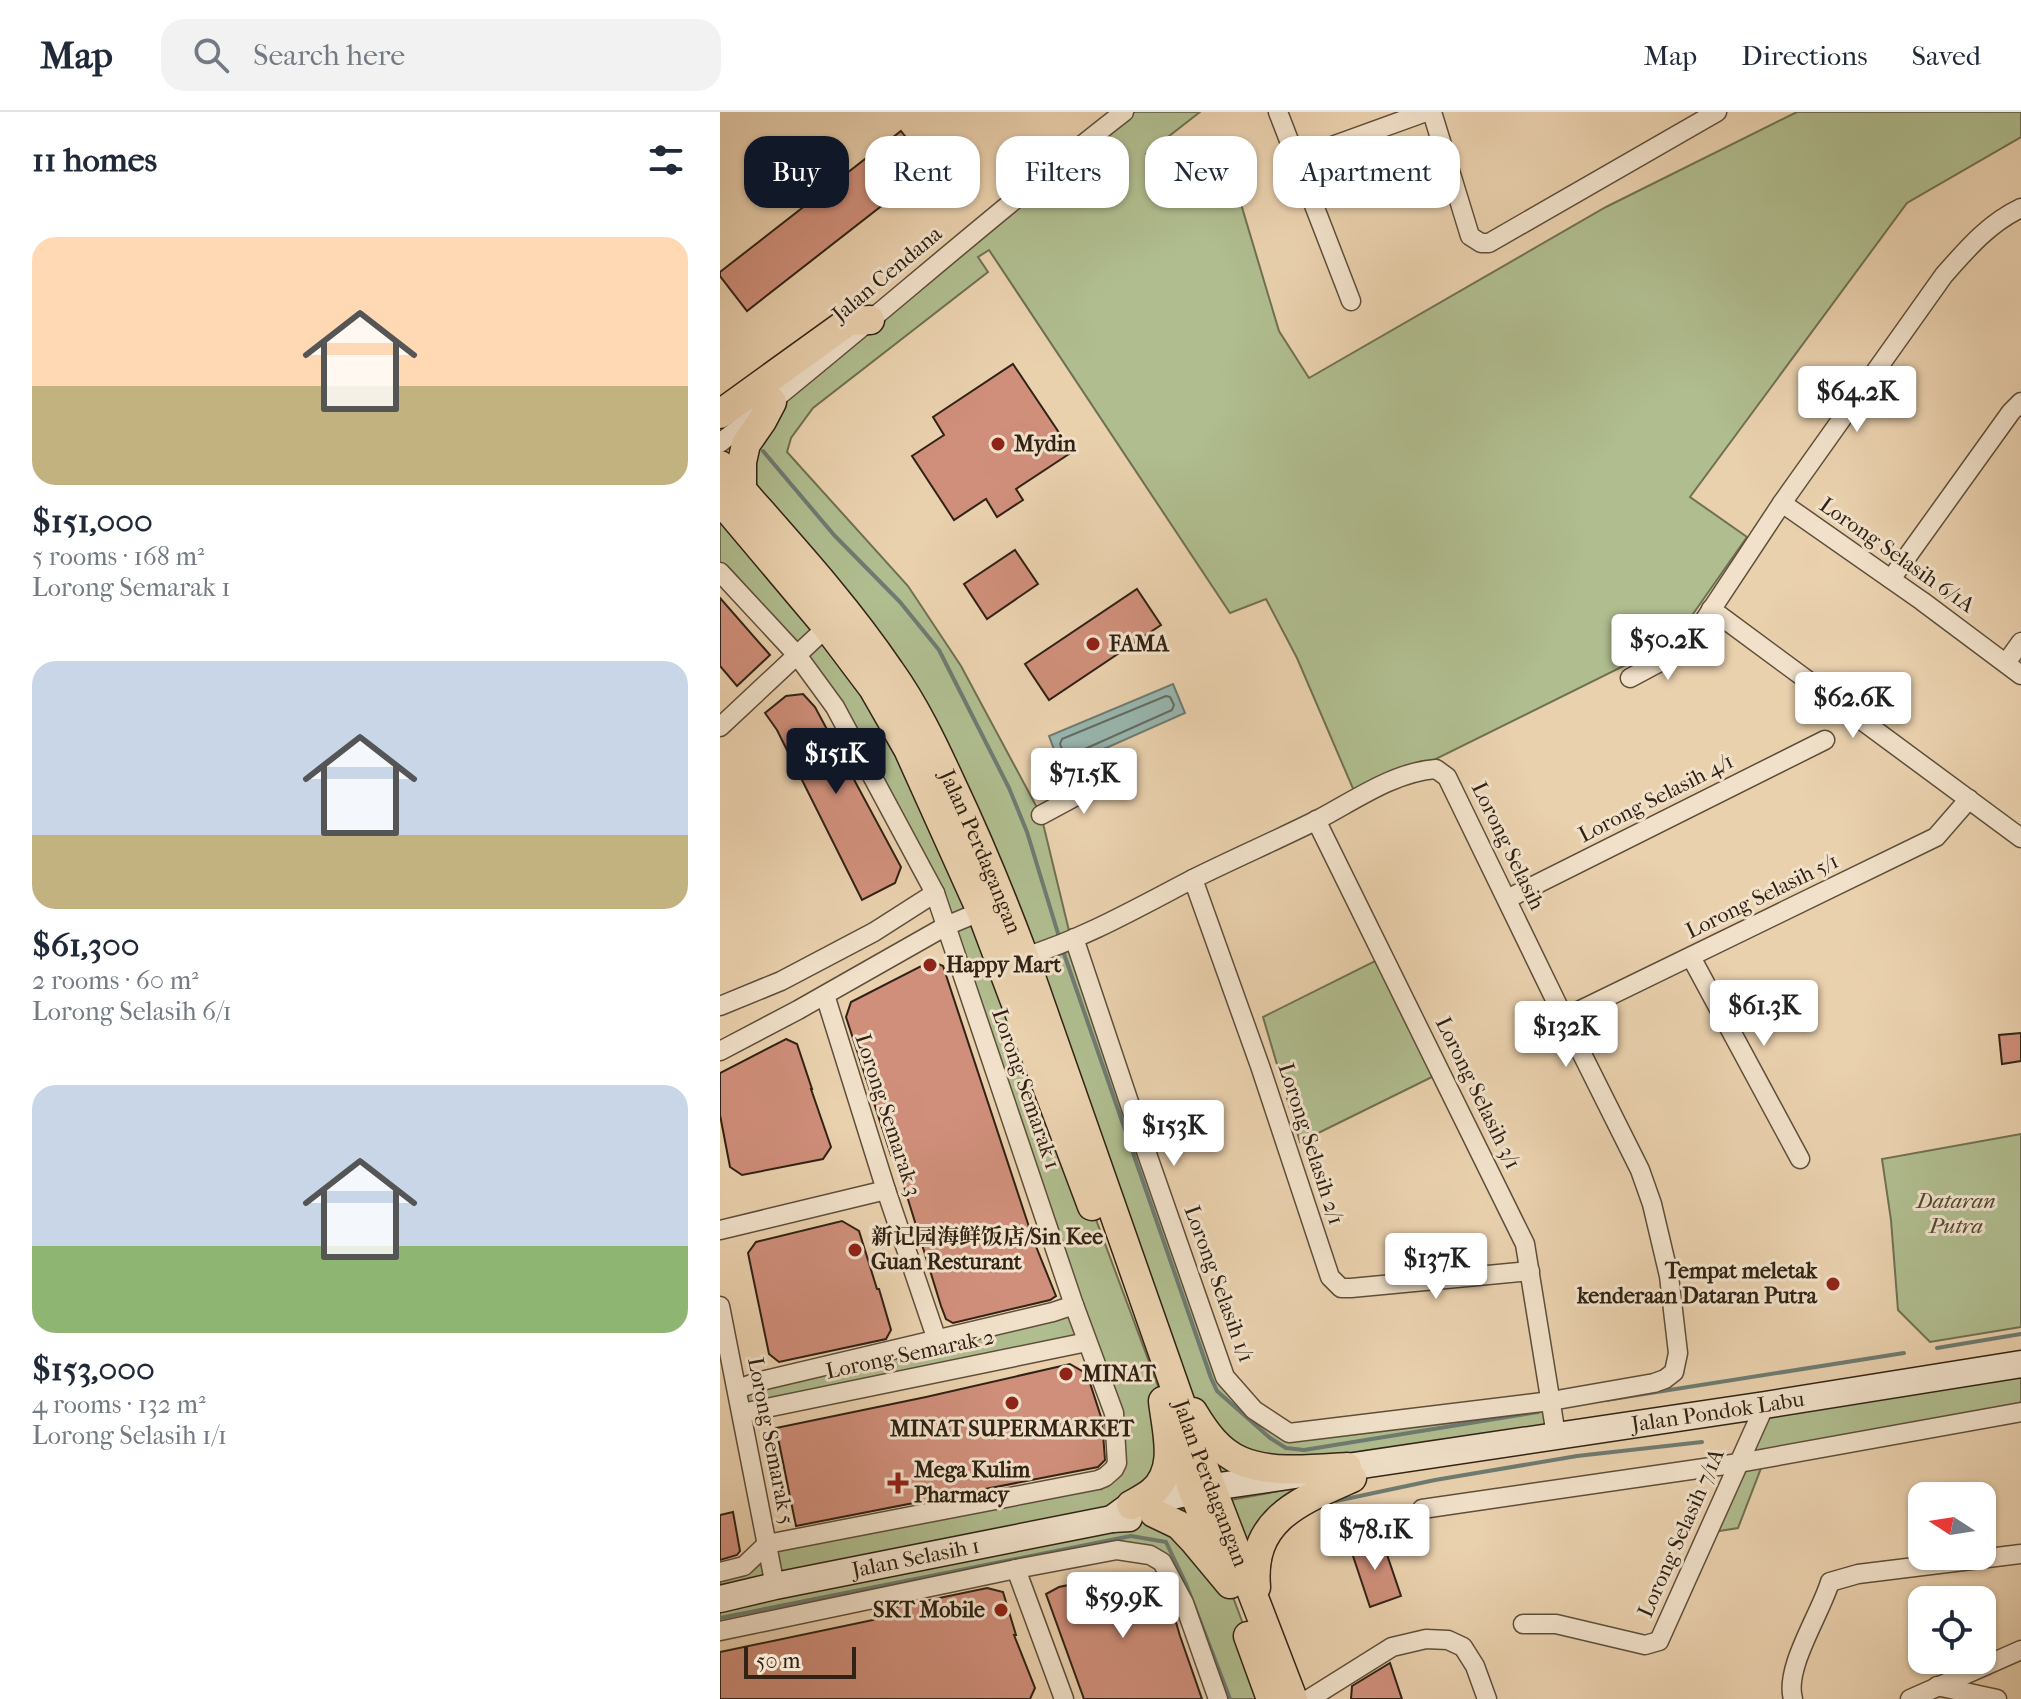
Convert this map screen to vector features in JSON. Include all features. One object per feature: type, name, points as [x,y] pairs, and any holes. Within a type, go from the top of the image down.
[{"type":"main road","points":[[720,414],[849,321],[870,320]]},
{"type":"main road","points":[[731,495],[746,444],[772,402]]},
{"type":"main road","name":"Jalan Perdagangan","points":[[720,465],[731,495],[873,688],[992,907],[1034,954],[1168,1389]]},
{"type":"main road","name":"Jalan Perdagangan","points":[[731,495],[847,611],[891,672],[926,729],[992,907],[1025,1026],[1168,1389],[1196,1447],[1230,1584],[1271,1699]]},
{"type":"main road","name":"Jalan Pondok Labu","points":[[1206,1496],[1556,1435],[2021,1364]]},
{"type":"main road","points":[[1168,1389],[1223,1450],[1241,1461],[1274,1468],[1350,1473]]},
{"type":"main road","points":[[1168,1389],[1169,1461],[1165,1476],[1132,1512],[1179,1525],[1230,1584]]},
{"type":"main road","points":[[1263,1621],[1254,1564],[1268,1533],[1290,1507],[1350,1473]]},
{"type":"main road","name":"Jalan Perdagangan","points":[[1206,1496],[1263,1621],[1293,1699]]},
{"type":"main road","name":"Jalan Selasih 1","points":[[720,1599],[1206,1496]]},
{"type":"street","name":"Jalan Cendana","points":[[720,443],[1124,112]]},
{"type":"street","points":[[1278,112],[1287,136]]},
{"type":"street","points":[[1361,136],[1429,112],[1470,236],[1481,243],[1489,243],[1717,112]]},
{"type":"street","points":[[1315,208],[1351,301]]},
{"type":"street","points":[[1630,678],[1686,648],[1782,503],[1944,275],[1981,236],[2003,217],[2021,208]]},
{"type":"street","points":[[1891,579],[2021,402]]},
{"type":"street","name":"Lorong Selasih 6/1A","points":[[1782,503],[2014,669]]},
{"type":"street","name":"Lorong Semarak 1","points":[[720,572],[797,655],[835,707],[935,893],[1074,1305],[1114,1413],[1117,1463],[1105,1477],[767,1544]]},
{"type":"street","points":[[1711,609],[2021,838]]},
{"type":"street","points":[[720,727],[827,627]]},
{"type":"street","points":[[2014,669],[2021,642]]},
{"type":"street","name":"Lorong Selasih 4/1","points":[[1507,899],[1825,740]]},
{"type":"street","name":"Lorong Selasih","points":[[1034,954],[1134,911],[1378,787],[1414,771],[1436,769],[1447,777],[1640,1170],[1652,1204],[1669,1276],[1678,1353],[1674,1372]]},
{"type":"street","points":[[1041,815],[1106,780]]},
{"type":"street","name":"Lorong Selasih 5/1","points":[[1564,1018],[1936,837],[1969,799]]},
{"type":"street","name":"Lorong Selasih 3/1","points":[[1316,820],[1525,1244],[1556,1435]]},
{"type":"street","name":"Lorong Selasih 2/1","points":[[1193,879],[1260,1066],[1330,1277],[1341,1288],[1351,1288],[1530,1271]]},
{"type":"street","points":[[720,1006],[781,981],[874,932],[935,893]]},
{"type":"street","points":[[720,1051],[946,926],[992,907]]},
{"type":"street","name":"Lorong Selasih 1/1","points":[[1074,938],[1225,1377],[1254,1410],[1289,1433],[1551,1401],[1654,1383],[1674,1372]]},
{"type":"street","points":[[1691,957],[1800,1159]]},
{"type":"street","name":"Lorong Semarak 3","points":[[825,995],[937,1340]]},
{"type":"street","points":[[720,1230],[886,1190]]},
{"type":"street","points":[[737,1389],[1074,1305]]},
{"type":"street","name":"Lorong Semarak 5","points":[[720,1306],[775,1586]]},
{"type":"street","name":"Lorong Semarak 2","points":[[742,1413],[1087,1342]]},
{"type":"street","name":"Lorong Selasih 7/1A","points":[[1523,1624],[1556,1624],[1645,1645],[1659,1641],[1765,1405]]},
{"type":"street","points":[[1422,1509],[1739,1463],[2021,1412]]},
{"type":"street","points":[[720,1572],[744,1566],[767,1544]]},
{"type":"street","points":[[720,1631],[1117,1550],[1150,1555],[1162,1562],[1184,1603],[1218,1699]]},
{"type":"street","points":[[1793,1699],[1790,1688],[1795,1665],[1830,1582],[1858,1574],[2021,1554]]},
{"type":"street","points":[[1016,1569],[1064,1699]]},
{"type":"street","points":[[1309,1699],[1335,1691],[1392,1647],[1426,1639],[1448,1640],[1463,1647],[1475,1666],[1487,1699]]},
{"type":"street","points":[[1910,1699],[2021,1650]]},
{"type":"street","points":[[1937,1686],[1997,1699]]},
{"type":"green space","points":[[1124,112],[1200,112],[1169,136],[1145,136],[1145,208],[1242,208],[1279,331],[1309,378],[1606,207],[1797,112],[2021,112],[2021,137],[1907,203],[1690,497],[1747,537],[1674,641],[1357,798],[1297,658],[1266,599],[1230,613],[989,250],[978,257],[988,272],[813,408],[791,438],[787,452],[908,586],[961,666],[1041,815],[1071,939],[1225,1377],[1289,1433],[1551,1401],[1556,1435],[1213,1487],[1024,957],[742,490],[762,421],[1012,208],[1129,208],[1129,136],[1096,136]]},
{"type":"green space","points":[[720,500],[827,627],[981,911],[1161,1394],[1154,1513],[1199,1506],[1271,1699],[1218,1699],[1162,1563],[1130,1551],[720,1631],[720,1572],[767,1544],[1098,1480],[1117,1463],[1087,1342],[742,1413],[737,1389],[1073,1305],[935,893],[835,707],[720,572]]},
{"type":"green space","points":[[1377,960],[1434,1076],[1300,1142],[1263,1017]]},
{"type":"green space","name":"Dataran Putra","points":[[2021,1134],[2021,1327],[1930,1342],[1898,1310],[1891,1220],[1882,1159]]},
{"type":"green space","points":[[2021,1364],[2021,1412],[1765,1458],[1738,1528],[1707,1533],[1765,1405]]},
{"type":"green space","points":[[1352,1478],[1310,1496],[1254,1564],[1219,1502]]},
{"type":"water","points":[[1173,684],[1185,713],[1061,768],[1049,736]]},
{"type":"building","points":[[865,159],[865,208],[879,208],[747,311],[720,272],[802,208],[849,208],[849,172]]},
{"type":"building","name":"Mydin","points":[[1013,364],[1072,452],[1016,489],[1023,500],[997,517],[986,499],[954,520],[912,456],[944,435],[933,417]]},
{"type":"building","points":[[1015,550],[1038,584],[987,619],[964,584]]},
{"type":"building","name":"FAMA","points":[[1137,589],[1161,625],[1049,700],[1025,664]]},
{"type":"building","points":[[720,598],[770,655],[737,686],[720,666]]},
{"type":"building","points":[[803,694],[815,707],[901,867],[895,883],[862,900],[777,730],[765,713],[786,696]]},
{"type":"building","points":[[931,961],[943,966],[1033,1239],[1056,1296],[953,1323],[946,1319],[941,1306],[846,1017],[851,1002]]},
{"type":"building","points":[[2021,1033],[2021,1061],[2002,1064],[1999,1035]]},
{"type":"building","points":[[786,1039],[797,1044],[831,1147],[823,1159],[742,1175],[730,1167],[720,1115],[720,1073]]},
{"type":"building","points":[[842,1221],[859,1231],[891,1330],[886,1339],[779,1362],[769,1354],[748,1253],[756,1242]]},
{"type":"building","points":[[1070,1364],[1087,1374],[1102,1420],[1105,1460],[1098,1467],[796,1526],[776,1428]]},
{"type":"building","points":[[733,1512],[740,1551],[737,1555],[720,1560],[720,1515]]},
{"type":"building","points":[[1381,1537],[1401,1596],[1370,1607],[1350,1547]]},
{"type":"building","points":[[1126,1573],[1144,1576],[1173,1612],[1202,1699],[1084,1699],[1046,1594],[1059,1587]]},
{"type":"building","points":[[987,1588],[1003,1592],[1014,1635],[1035,1688],[1030,1699],[720,1699],[720,1652],[873,1620],[872,1612]]},
{"type":"building","points":[[1390,1663],[1402,1699],[1351,1699],[1352,1686]]},
{"type":"waterway","points":[[763,451],[834,535],[900,602],[939,650],[1009,788],[1027,832],[1060,940]]},
{"type":"waterway","points":[[1062,948],[1217,1391],[1270,1438],[1286,1448],[1304,1450],[1538,1412]]},
{"type":"waterway","points":[[1937,1348],[2021,1334]]},
{"type":"waterway","points":[[1606,1400],[1904,1353]]},
{"type":"waterway","points":[[1336,1501],[1435,1480],[1577,1456],[1702,1442]]},
{"type":"waterway","points":[[720,1618],[1131,1536],[1166,1542],[1186,1584],[1230,1699]]},
{"type":"place","name":"Mydin","points":[[998,444]]},
{"type":"place","name":"FAMA","points":[[1093,644]]},
{"type":"place","name":"Happy Mart","points":[[930,965]]},
{"type":"place","name":"新记园海鲜饭店/Sin Kee Guan Resturant","points":[[855,1250]]},
{"type":"place","name":"Tempat meletak kenderaan Dataran Putra","points":[[1833,1284]]},
{"type":"place","name":"MINAT","points":[[1066,1374]]},
{"type":"place","name":"MINAT SUPERMARKET","points":[[1012,1403]]},
{"type":"place","name":"Mega Kulim Pharmacy","points":[[898,1483]]},
{"type":"place","name":"SKT Mobile","points":[[1001,1610]]}]
